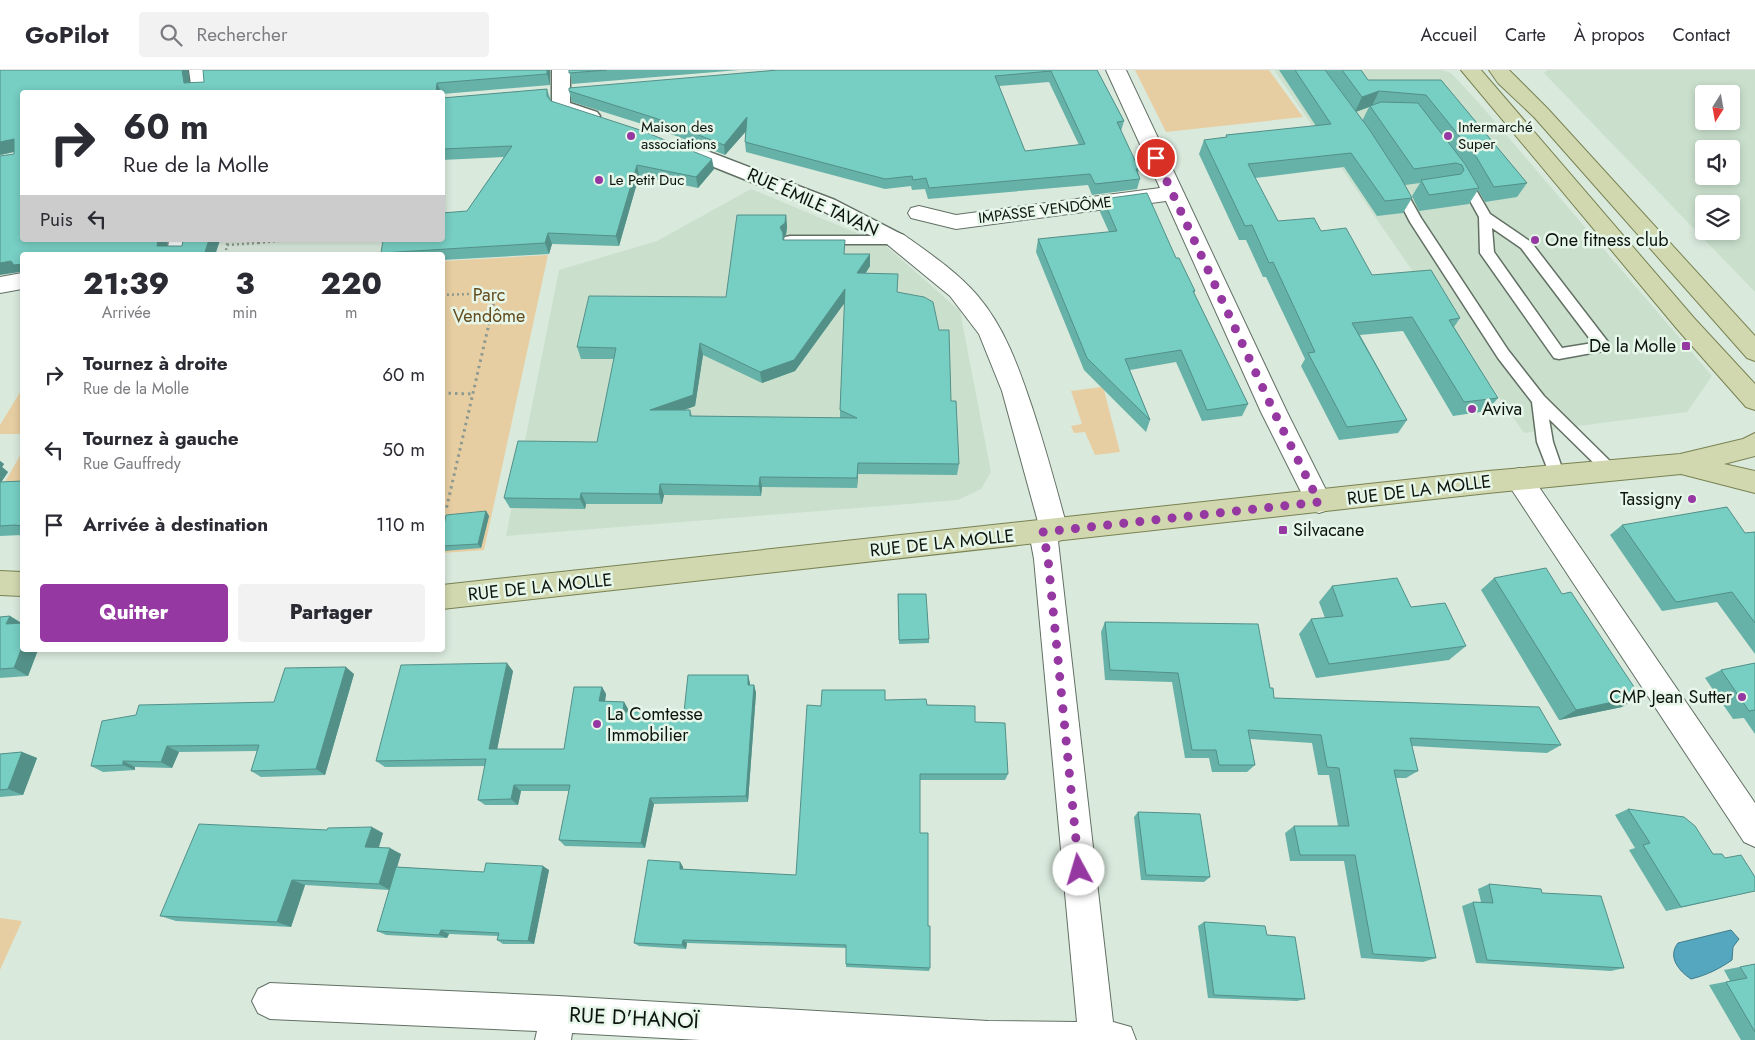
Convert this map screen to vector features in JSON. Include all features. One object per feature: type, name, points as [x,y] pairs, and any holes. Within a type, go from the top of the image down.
[{"type":"main road","points":[[1472,70],[1686,324],[1755,400]]},
{"type":"main road","points":[[1499,70],[1505,79],[1541,113],[1755,352]]},
{"type":"main road","points":[[1521,70],[1522,77],[1541,113]]},
{"type":"main road","name":"RUE DE LA MOLLE","points":[[445,597],[1049,532],[1556,474],[1680,464],[1751,447],[1755,444]]},
{"type":"main road","name":"RUE DE LA MOLLE","points":[[1680,464],[1755,482]]},
{"type":"main road","points":[[0,583],[20,584]]},
{"type":"street","points":[[198,70],[201,90]]},
{"type":"street","points":[[561,70],[561,106],[605,120]]},
{"type":"street","points":[[1116,70],[1270,403],[1319,502]]},
{"type":"street","name":"RUE ÉMILE TAVAN","points":[[668,142],[828,205],[896,240],[958,290],[976,309],[993,337],[1004,361],[1039,467],[1049,532],[1048,559],[1103,1039]]},
{"type":"street","name":"IMPASSE VENDÔME","points":[[919,213],[956,222],[1172,194]]},
{"type":"street","points":[[0,285],[20,281]]},
{"type":"street","points":[[1519,479],[1755,831]]},
{"type":"street","name":"RUE D'HANOÏ","points":[[270,1001],[556,1027],[988,1039],[1103,1039]]},
{"type":"lane","points":[[1457,170],[1485,217],[1526,245],[1603,346],[1559,354],[1487,254],[1485,217]]},
{"type":"lane","points":[[1392,177],[1406,191],[1415,220],[1503,354],[1539,400],[1610,470]]},
{"type":"lane","points":[[790,240],[896,240]]},
{"type":"lane","points":[[1539,400],[1545,442],[1556,474]]},
{"type":"path","points":[[226,252],[228,242]]},
{"type":"path","points":[[227,245],[268,242]]},
{"type":"path","points":[[445,295],[496,293],[445,510]]},
{"type":"path","points":[[445,393],[473,394]]},
{"type":"shaded area","points":[[1274,70],[1442,70],[1451,73],[1479,103],[1712,376],[1687,412],[1524,433]]},
{"type":"shaded area","points":[[1548,70],[1755,70],[1755,292],[1705,240],[1740,240],[1740,195],[1695,195],[1695,230],[1544,73]]},
{"type":"shaded area","points":[[751,189],[885,245],[960,311],[991,472],[981,489],[958,500],[506,536],[559,270],[657,241]]},
{"type":"green space","points":[[1135,70],[1269,70],[1303,117],[1166,132]]},
{"type":"green space","name":"Parc Vendôme","points":[[548,255],[484,550],[445,553],[445,261]]},
{"type":"green space","points":[[1101,387],[1104,390],[1120,452],[1095,455],[1085,432],[1074,433],[1071,426],[1082,424],[1071,391]]},
{"type":"green space","points":[[20,392],[20,434],[0,434],[0,425]]},
{"type":"green space","points":[[20,456],[20,489],[5,482]]},
{"type":"green space","points":[[0,918],[22,921],[0,970]]},
{"type":"water","points":[[1731,930],[1739,939],[1733,947],[1732,960],[1713,971],[1691,979],[1682,972],[1674,958],[1675,948],[1678,943]]},
{"type":"building","points":[[0,70],[182,70],[184,83],[204,82],[203,70],[547,70],[547,74],[437,83],[436,90],[20,90],[20,242],[158,242],[157,246],[182,246],[183,242],[208,242],[205,252],[20,252],[20,264],[14,265],[11,261],[0,263],[0,156],[14,154],[14,139],[0,142]]},
{"type":"building","points":[[569,70],[607,70],[569,73]]},
{"type":"building","points":[[778,70],[1097,70],[1124,121],[1117,122],[1139,169],[1136,169],[1140,179],[1095,184],[1090,174],[929,188],[926,178],[913,180],[912,176],[885,179],[745,142],[747,117],[724,145],[655,118],[569,91],[569,88]],"holes":[[[1051,71],[1085,144],[1025,151],[995,76]]]},
{"type":"building","points":[[1295,70],[1325,70],[1369,129],[1412,198],[1385,201],[1351,153],[1248,164],[1278,221],[1314,218],[1321,231],[1346,228],[1372,275],[1431,270],[1460,318],[1449,320],[1498,398],[1464,402],[1412,317],[1352,323],[1407,420],[1347,427],[1308,353],[1315,352],[1273,262],[1269,263],[1252,225],[1245,226],[1204,140],[1227,137],[1226,135],[1331,124]]},
{"type":"building","points":[[1342,70],[1361,70],[1368,80],[1441,80],[1527,183],[1494,187],[1477,158],[1426,95],[1379,91],[1362,97]]},
{"type":"building","points":[[547,89],[547,96],[551,101],[640,130],[712,159],[696,177],[637,165],[616,236],[548,233],[545,243],[381,252],[383,242],[445,242],[445,213],[467,211],[512,146],[445,149],[445,98]]},
{"type":"building","points":[[1381,102],[1418,103],[1465,164],[1479,188],[1429,195],[1421,180],[1461,174],[1464,170],[1462,165],[1456,163],[1414,169],[1370,106]]},
{"type":"building","points":[[1147,193],[1176,258],[1179,258],[1248,404],[1207,410],[1181,350],[1125,359],[1150,420],[1087,358],[1038,239],[1117,231],[1103,199]]},
{"type":"building","points":[[737,215],[786,215],[785,223],[780,227],[783,233],[783,240],[845,240],[844,254],[870,254],[857,273],[898,274],[897,292],[924,297],[933,302],[939,330],[949,330],[951,401],[956,401],[959,464],[858,463],[857,478],[760,477],[759,486],[660,484],[659,494],[581,493],[580,499],[504,498],[518,441],[597,442],[616,348],[577,347],[589,296],[726,297]],"holes":[[[845,289],[840,410],[857,418],[690,416],[690,410],[650,410],[693,395],[700,343],[760,372],[794,360]]]},
{"type":"building","points":[[20,481],[20,526],[0,526],[0,482]]},
{"type":"building","points":[[1727,507],[1745,533],[1755,532],[1755,623],[1732,592],[1676,602],[1622,525]]},
{"type":"building","points":[[486,511],[478,544],[445,546],[446,515]]},
{"type":"building","points":[[1546,568],[1562,594],[1571,592],[1640,696],[1576,710],[1494,578]]},
{"type":"building","points":[[1397,578],[1411,607],[1445,603],[1466,646],[1329,664],[1311,619],[1343,616],[1332,586]]},
{"type":"building","points":[[898,594],[926,594],[929,639],[899,640]]},
{"type":"building","points":[[10,616],[6,624],[20,623],[20,652],[14,668],[0,669],[0,617]]},
{"type":"building","points":[[1105,622],[1258,624],[1270,688],[1273,688],[1274,698],[1539,707],[1561,745],[1410,738],[1418,771],[1394,770],[1436,958],[1373,954],[1355,855],[1300,855],[1294,826],[1349,826],[1339,768],[1327,767],[1321,735],[1248,730],[1255,765],[1219,765],[1216,750],[1192,750],[1178,673],[1110,670]]},
{"type":"building","points":[[507,663],[489,749],[564,749],[574,687],[602,687],[599,701],[624,702],[623,712],[684,712],[688,675],[748,675],[748,685],[754,685],[746,796],[650,798],[641,843],[559,840],[570,785],[514,785],[511,799],[478,800],[486,759],[376,761],[401,665]]},
{"type":"building","points":[[1755,663],[1755,710],[1749,711],[1721,670]]},
{"type":"building","points":[[346,667],[316,769],[251,771],[259,745],[167,746],[161,762],[123,761],[123,765],[91,766],[102,721],[136,715],[139,705],[274,702],[285,668]]},
{"type":"building","points":[[822,690],[885,690],[885,700],[926,699],[927,705],[975,706],[975,722],[1005,723],[1008,774],[920,774],[920,833],[928,833],[930,968],[846,964],[846,945],[683,940],[682,945],[634,943],[648,860],[680,862],[680,869],[796,875],[807,705],[821,706]]},
{"type":"building","points":[[22,752],[8,789],[0,790],[0,754]]},
{"type":"building","points":[[1628,809],[1684,817],[1695,826],[1713,854],[1722,854],[1725,858],[1741,855],[1755,877],[1755,891],[1681,907],[1643,845],[1650,843]]},
{"type":"building","points":[[1138,812],[1200,814],[1210,877],[1146,875]]},
{"type":"building","points":[[199,824],[327,830],[328,828],[372,827],[365,847],[390,848],[379,884],[292,880],[277,922],[160,916]]},
{"type":"building","points":[[486,863],[543,866],[528,941],[497,940],[499,933],[441,930],[439,935],[377,931],[396,867],[484,872]]},
{"type":"building","points":[[1489,884],[1541,889],[1542,893],[1601,896],[1624,968],[1487,960],[1473,902],[1493,903]]},
{"type":"building","points":[[1204,922],[1265,926],[1267,935],[1295,937],[1305,999],[1214,995]]},
{"type":"building","points":[[1755,964],[1755,1032],[1726,982],[1747,978],[1740,967]]},
{"type":"place","name":"Maison des associations","points":[[631,136]]},
{"type":"place","name":"Intermarché Super","points":[[1448,136]]},
{"type":"place","name":"Le Petit Duc","points":[[599,180]]},
{"type":"place","name":"One fitness club","points":[[1535,240]]},
{"type":"place","name":"De la Molle","points":[[1686,346]]},
{"type":"place","name":"Aviva","points":[[1472,409]]},
{"type":"place","name":"Tassigny","points":[[1692,499]]},
{"type":"place","name":"Silvacane","points":[[1283,530]]},
{"type":"place","name":"CMP Jean Sutter","points":[[1742,697]]},
{"type":"place","name":"La Comtesse Immobilier","points":[[597,724]]},
{"type":"route","points":[[1079,870],[1048,559],[1043,532],[1319,502],[1274,412],[1156,158]]}]
